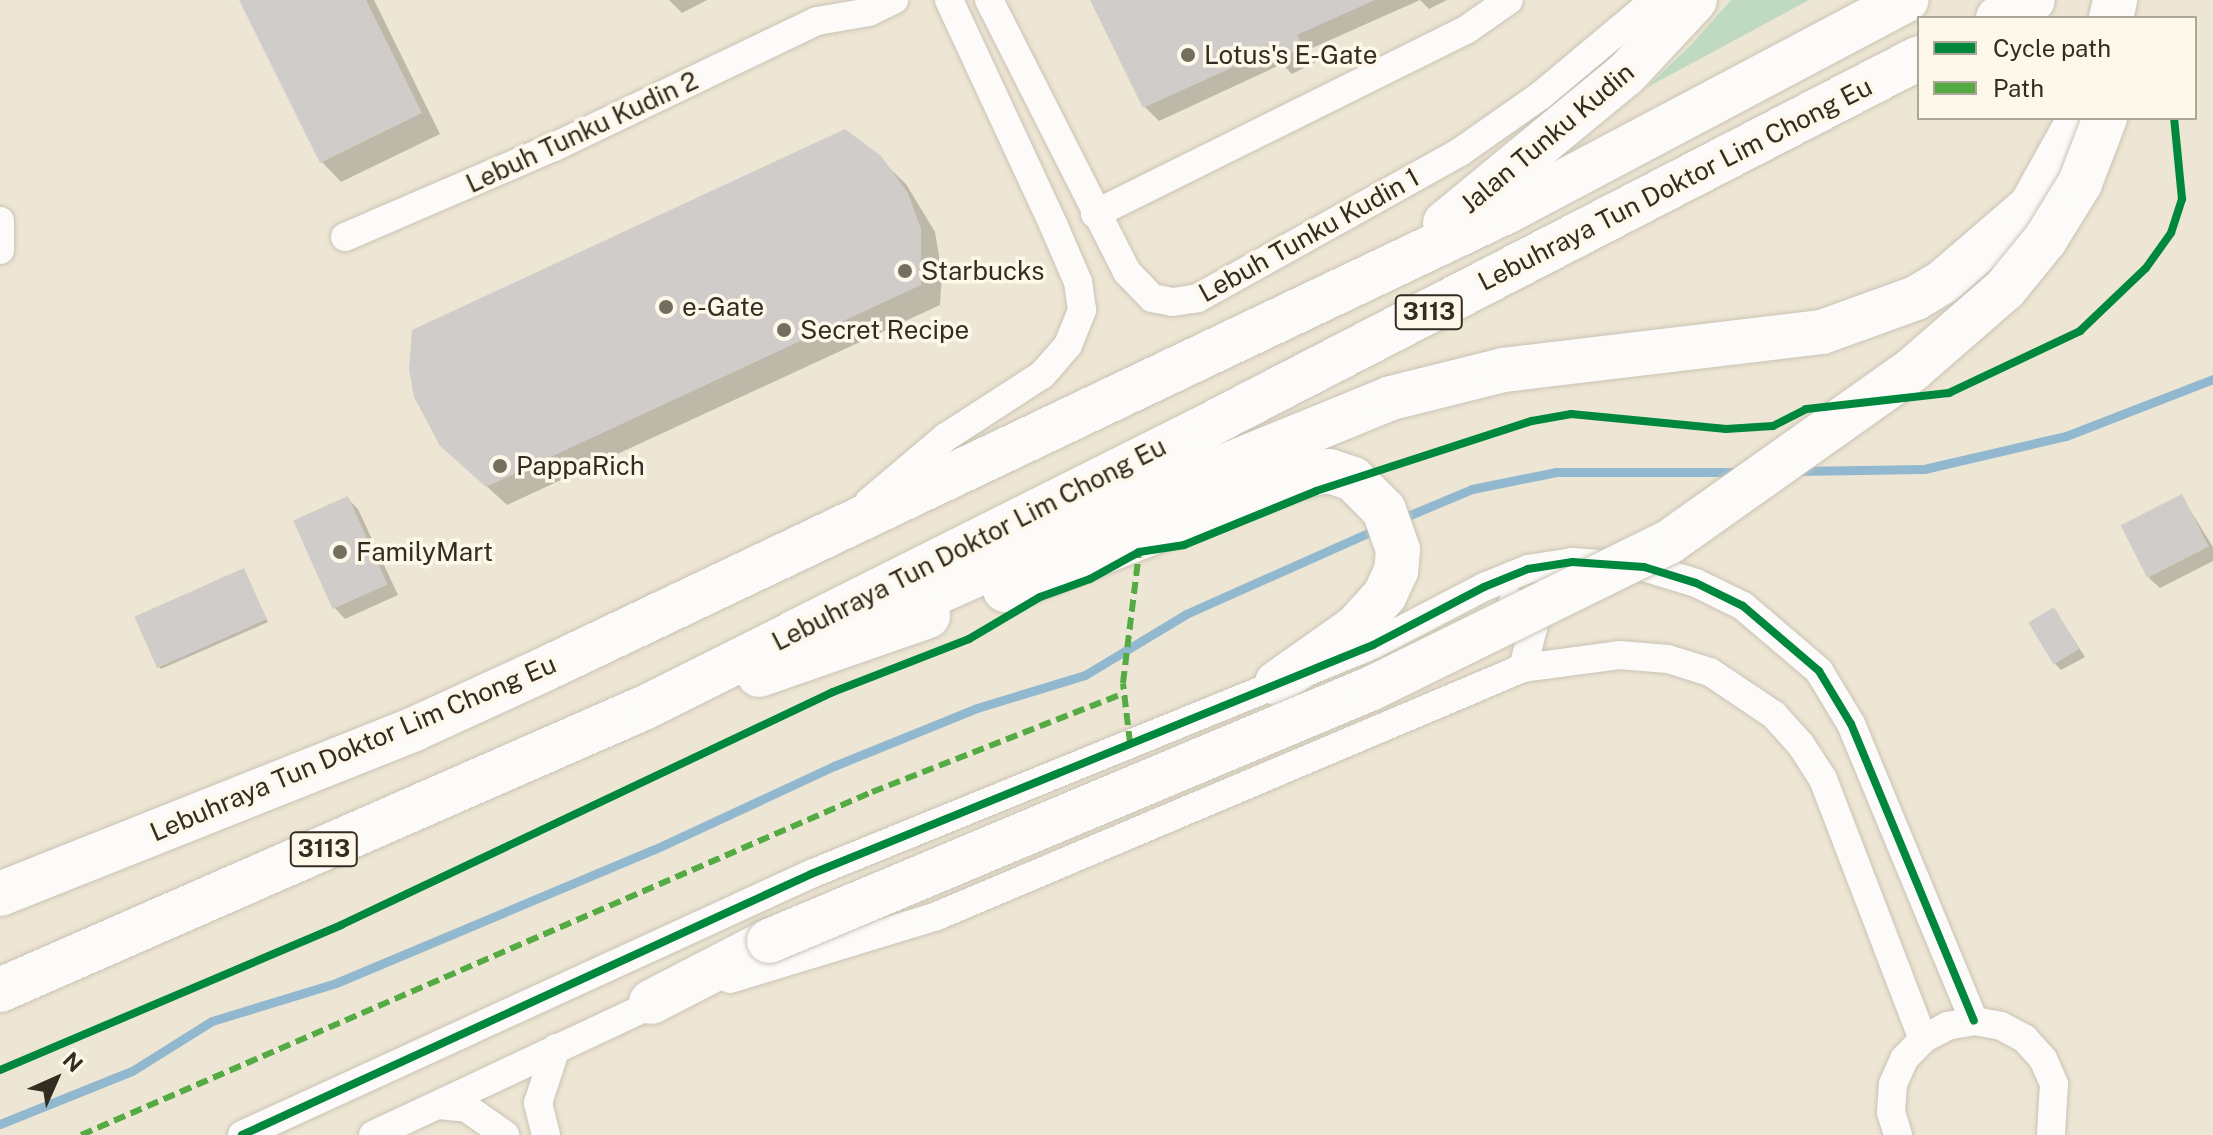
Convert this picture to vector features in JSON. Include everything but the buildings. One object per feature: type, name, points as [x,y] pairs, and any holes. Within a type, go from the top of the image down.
[{"type":"highway","name":"Jalan Tunku Kudin","points":[[1391,267],[1626,74],[1695,0]]},
{"type":"highway","name":"Lebuhraya Tun Doktor Lim Chong Eu","points":[[0,894],[414,729],[1391,267],[1907,0]]},
{"type":"highway","points":[[2002,16],[2033,0]]},
{"type":"highway","name":"Lebuhraya Tun Doktor Lim Chong Eu","points":[[0,990],[646,707],[1207,426],[1917,59]]},
{"type":"highway","points":[[745,680],[1151,496],[1391,398],[1503,370],[1671,353],[1822,332],[1916,298],[1943,282],[2031,206],[2079,120]]},
{"type":"highway","points":[[651,1002],[769,941],[1372,688],[1669,542],[1913,369],[2005,289],[2045,240],[2080,183],[2104,120]]},
{"type":"highway","points":[[646,707],[745,680],[1087,561],[1295,477],[1329,471],[1353,479],[1373,494],[1392,529],[1396,571],[1385,595],[1356,627],[1277,683]]},
{"type":"street","name":"Lebuh Tunku Kudin 2","points":[[817,21],[840,0]]},
{"type":"street","name":"Lebuh Tunku Kudin 2","points":[[345,237],[552,148],[817,21],[869,12],[894,0]]},
{"type":"street","points":[[841,526],[946,437],[1042,375],[1068,345],[1082,310],[1078,282],[949,0]]},
{"type":"street","name":"Lebuh Tunku Kudin 1","points":[[989,0],[1095,214],[1139,288],[1162,302],[1198,298],[1460,152],[1590,58],[1655,0]]},
{"type":"street","points":[[1095,214],[1466,30],[1509,0]]},
{"type":"street","points":[[0,221],[0,250]]},
{"type":"street","points":[[242,1135],[811,874],[1373,645],[1484,587],[1528,569],[1572,562],[1644,567],[1743,606],[1782,635],[1819,671],[1851,724],[1974,1021]]},
{"type":"street","points":[[1484,587],[1510,600],[1529,619],[1532,639],[1523,668]]},
{"type":"street","points":[[373,1135],[651,1002],[937,916],[1523,668],[1619,655],[1668,659],[1710,672],[1774,715],[1823,779],[1923,1039]]},
{"type":"street","points":[[1898,1135],[1891,1112],[1893,1084],[1904,1059],[1923,1039],[1947,1026],[1974,1021],[2001,1026],[2025,1039],[2043,1059],[2054,1084],[2051,1135]]},
{"type":"street","points":[[546,1135],[538,1103],[556,1048]]},
{"type":"street","points":[[439,1105],[467,1108],[505,1135]]},
{"type":"green space","points":[[1731,0],[1809,0],[1646,88],[1691,45]]},
{"type":"waterway","points":[[1798,471],[1924,469],[2066,436],[2213,379]]},
{"type":"waterway","points":[[1398,520],[1472,489],[1556,472],[1739,472]]},
{"type":"waterway","points":[[0,1124],[132,1071],[212,1021],[336,983],[653,850],[834,766],[977,708],[1085,675],[1186,614],[1377,529]]},
{"type":"marked path","points":[[1130,743],[1123,683],[1139,552]]},
{"type":"marked path","points":[[81,1135],[872,792],[1122,694]]},
{"type":"cycle path","points":[[0,1070],[341,925],[833,692],[969,639],[1040,597],[1090,579],[1139,552],[1184,545],[1316,491],[1532,421],[1571,414],[1726,429],[1773,426],[1806,409],[1949,393],[2080,331],[2146,268],[2171,233],[2182,199],[2174,120]]},
{"type":"cycle path","points":[[242,1135],[811,874],[1373,645],[1484,587],[1528,569],[1572,562],[1644,567],[1696,583],[1743,606],[1819,671],[1851,724],[1974,1021]]},
{"type":"place","name":"Lotus's E-Gate","points":[[1188,55]]},
{"type":"place","name":"Starbucks","points":[[905,271]]},
{"type":"place","name":"e-Gate","points":[[666,307]]},
{"type":"place","name":"Secret Recipe","points":[[784,330]]},
{"type":"place","name":"PappaRich","points":[[500,466]]},
{"type":"place","name":"FamilyMart","points":[[340,552]]}]
